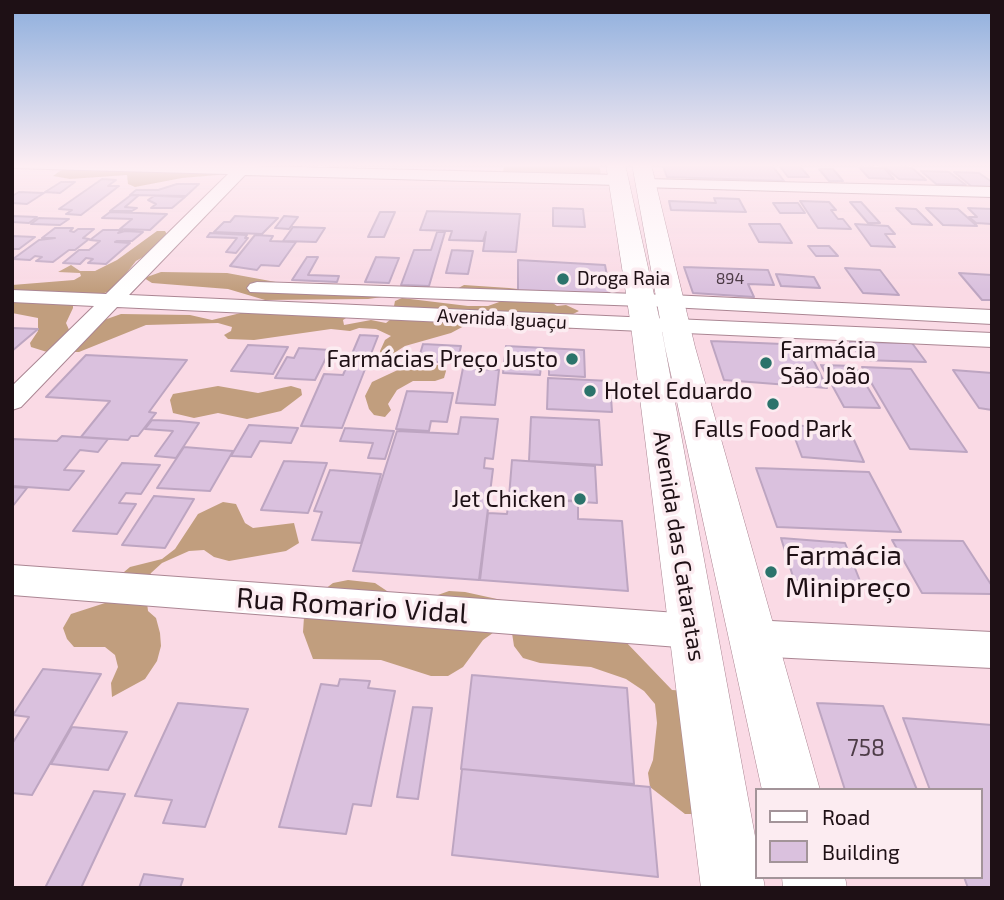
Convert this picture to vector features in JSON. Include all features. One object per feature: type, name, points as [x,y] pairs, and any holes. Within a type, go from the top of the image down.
[{"type":"main road","name":"Avenida das Cataratas","points":[[637,206],[658,314],[751,638],[789,788]]},
{"type":"main road","name":"Avenida das Cataratas","points":[[658,314],[691,631],[733,888]]},
{"type":"street","points":[[12,401],[205,206]]},
{"type":"street","name":"Avenida Iguaçu","points":[[12,279],[658,314],[992,340]]},
{"type":"street","name":"Avenida Iguaçu","points":[[12,296],[658,314],[992,317]]},
{"type":"street","name":"Rua Romario Vidal","points":[[12,580],[691,631]]},
{"type":"street","points":[[751,638],[992,650]]},
{"type":"shaded area","points":[[157,231],[165,231],[169,238],[164,245],[136,261],[113,290],[93,297],[33,292],[73,304],[66,323],[70,332],[121,314],[190,315],[212,320],[249,311],[349,316],[343,320],[344,325],[371,320],[386,323],[391,319],[470,311],[401,309],[394,306],[395,301],[402,298],[468,306],[488,306],[502,301],[498,297],[403,294],[368,299],[265,300],[228,289],[152,283],[144,278],[161,272],[227,273],[292,285],[451,292],[464,285],[509,288],[535,291],[557,306],[566,305],[579,311],[567,317],[573,328],[564,330],[511,325],[466,325],[451,333],[405,346],[391,355],[381,357],[380,351],[385,340],[391,336],[376,329],[331,329],[254,340],[228,339],[224,335],[231,331],[232,327],[218,323],[146,325],[79,352],[47,352],[31,347],[30,343],[38,331],[38,318],[12,313],[12,285],[74,280],[81,276],[80,273],[58,272],[71,265],[80,271],[95,271],[117,260]]},
{"type":"shaded area","points":[[432,364],[443,366],[446,371],[444,378],[435,381],[413,381],[397,390],[388,404],[391,410],[385,417],[374,415],[369,409],[365,396],[372,382],[402,368]]},
{"type":"shaded area","points":[[218,386],[258,393],[291,386],[301,389],[302,395],[281,411],[247,419],[218,413],[194,418],[173,413],[170,400],[173,394]]},
{"type":"shaded area","points":[[223,502],[236,504],[245,523],[253,528],[294,523],[299,543],[286,551],[229,561],[214,557],[204,550],[189,551],[162,563],[151,573],[145,586],[148,611],[156,618],[160,633],[161,646],[157,661],[145,679],[112,697],[111,683],[118,667],[115,655],[105,647],[74,647],[63,628],[71,614],[105,603],[116,591],[118,577],[130,567],[162,559],[175,549],[198,514]]},
{"type":"shaded area","points":[[348,580],[375,583],[396,597],[435,596],[449,591],[506,601],[625,641],[672,690],[688,691],[704,814],[685,814],[650,787],[648,773],[653,760],[657,723],[655,704],[644,691],[626,679],[591,667],[540,663],[523,658],[514,646],[512,633],[497,630],[483,640],[463,667],[448,676],[431,676],[381,660],[313,659],[303,632],[304,617],[321,592],[333,583]]},
{"type":"building","points":[[63,206],[93,206],[81,215],[66,214],[72,210],[59,209]]},
{"type":"building","points":[[117,206],[137,208],[132,211],[110,211]]},
{"type":"building","points":[[154,206],[174,206],[172,208],[151,208]]},
{"type":"building","points":[[670,206],[743,206],[746,212],[671,210]]},
{"type":"building","points":[[775,206],[800,206],[805,213],[780,213]]},
{"type":"building","points":[[803,206],[832,206],[836,210],[831,210],[838,219],[843,219],[851,229],[818,228]]},
{"type":"building","points":[[853,206],[865,206],[880,223],[868,223]]},
{"type":"building","points":[[553,208],[583,209],[585,227],[553,226]]},
{"type":"building","points":[[896,208],[916,209],[932,225],[912,224]]},
{"type":"building","points":[[926,208],[958,209],[977,226],[943,225]]},
{"type":"building","points":[[968,208],[992,209],[992,224],[976,223],[969,217],[977,217]]},
{"type":"building","points":[[427,211],[520,214],[516,252],[483,251],[486,232],[483,241],[449,240],[452,231],[420,230]]},
{"type":"building","points":[[110,212],[167,214],[150,230],[120,229],[132,219],[102,218]]},
{"type":"building","points":[[380,212],[395,212],[384,237],[368,237]]},
{"type":"building","points":[[12,216],[37,217],[29,223],[12,222]]},
{"type":"building","points":[[235,216],[278,218],[262,234],[214,232]]},
{"type":"building","points":[[284,216],[298,217],[289,229],[275,228]]},
{"type":"building","points":[[39,218],[69,219],[60,225],[31,224]]},
{"type":"building","points":[[749,224],[780,224],[792,243],[759,242]]},
{"type":"building","points":[[855,224],[888,226],[895,234],[885,234],[895,247],[871,246]]},
{"type":"building","points":[[293,227],[325,228],[316,242],[283,241]]},
{"type":"building","points":[[55,228],[73,228],[70,231],[74,232],[78,229],[94,229],[83,238],[89,239],[53,262],[36,261],[42,257],[35,256],[30,260],[13,259],[39,240],[55,238],[42,238]]},
{"type":"building","points":[[103,230],[122,230],[118,233],[143,232],[132,241],[115,242],[130,243],[106,264],[88,263],[93,259],[86,258],[80,264],[63,263],[79,250],[89,250],[100,241],[90,240]]},
{"type":"building","points":[[437,232],[445,232],[429,286],[401,285],[414,250],[431,250]]},
{"type":"building","points":[[210,233],[247,235],[245,238],[248,238],[236,253],[226,252],[237,238],[207,237]]},
{"type":"building","points":[[255,235],[273,236],[270,241],[296,242],[279,266],[261,265],[257,270],[230,266]]},
{"type":"building","points":[[12,236],[35,237],[19,249],[12,249]]},
{"type":"building","points":[[808,246],[829,246],[838,256],[816,256]]},
{"type":"building","points":[[452,250],[473,251],[468,274],[446,273]]},
{"type":"building","points":[[307,257],[318,257],[308,275],[339,276],[337,282],[292,280]]},
{"type":"building","points":[[376,257],[399,258],[389,283],[365,282]]},
{"type":"building","name":"Droga Raia","points":[[518,260],[605,265],[611,297],[518,293]]},
{"type":"building","points":[[684,267],[768,270],[774,285],[748,284],[754,297],[693,293]]},
{"type":"building","points":[[845,268],[880,270],[899,295],[863,293]]},
{"type":"building","points":[[959,273],[992,275],[992,300],[982,300]]},
{"type":"building","points":[[776,274],[814,277],[820,288],[781,286]]},
{"type":"building","points":[[12,328],[38,329],[12,351]]},
{"type":"building","points":[[360,335],[378,336],[342,428],[301,426],[324,374],[343,375]]},
{"type":"building","name":"Farmácia São João","points":[[711,341],[806,345],[827,388],[724,380]]},
{"type":"building","points":[[850,342],[912,343],[926,362],[862,360]]},
{"type":"building","points":[[423,344],[461,346],[457,363],[418,361]]},
{"type":"building","points":[[248,345],[288,347],[273,374],[231,371]]},
{"type":"building","points":[[506,346],[584,350],[585,377],[549,375],[549,367],[541,366],[540,375],[503,373]]},
{"type":"building","points":[[299,348],[330,350],[315,380],[275,378],[287,357],[294,358]]},
{"type":"building","points":[[86,355],[187,360],[149,412],[156,413],[138,436],[131,436],[128,440],[81,437],[110,401],[46,397]]},
{"type":"building","points":[[821,365],[855,366],[880,408],[844,407]]},
{"type":"building","points":[[862,367],[911,369],[967,452],[910,449]]},
{"type":"building","points":[[463,368],[499,370],[495,405],[456,403]]},
{"type":"building","points":[[953,370],[992,373],[992,410],[979,408]]},
{"type":"building","points":[[548,378],[610,381],[612,412],[547,409]]},
{"type":"building","points":[[407,391],[453,393],[447,422],[431,421],[429,431],[396,429]]},
{"type":"building","points":[[461,417],[498,419],[493,459],[485,458],[484,468],[493,469],[479,580],[353,571],[397,431],[458,434]]},
{"type":"building","points":[[531,417],[599,420],[602,465],[529,461]]},
{"type":"building","points":[[152,420],[199,423],[176,458],[155,456],[173,431],[145,429]]},
{"type":"building","points":[[249,425],[298,428],[291,443],[260,441],[251,457],[231,456]]},
{"type":"building","points":[[790,425],[849,429],[864,462],[802,457]]},
{"type":"building","points":[[345,428],[394,431],[385,459],[368,458],[373,443],[340,441]]},
{"type":"building","points":[[62,436],[108,439],[98,452],[80,450],[64,470],[84,471],[69,490],[12,486],[12,439],[57,441]]},
{"type":"building","points":[[184,447],[233,451],[210,491],[157,488]]},
{"type":"building","points":[[512,460],[595,466],[597,503],[509,497]]},
{"type":"building","points":[[284,461],[327,463],[308,513],[261,510]]},
{"type":"building","points":[[122,463],[160,465],[141,494],[126,493],[119,503],[136,504],[117,534],[73,531]]},
{"type":"building","points":[[756,468],[869,472],[901,532],[777,527]]},
{"type":"building","points":[[330,470],[381,474],[361,543],[312,540],[322,512],[314,511]]},
{"type":"building","points":[[12,487],[27,488],[12,507]]},
{"type":"building","points":[[154,496],[194,499],[165,548],[122,545]]},
{"type":"building","points":[[509,497],[578,501],[578,519],[622,521],[628,591],[480,580],[488,513],[507,514]]},
{"type":"building","points":[[781,538],[845,543],[862,586],[794,580]]},
{"type":"building","points":[[892,540],[963,541],[992,586],[992,594],[922,593]]},
{"type":"building","points":[[43,669],[101,674],[32,795],[12,793],[12,744],[29,717],[13,715]]},
{"type":"building","points":[[472,675],[627,688],[634,784],[461,769]]},
{"type":"building","points":[[340,679],[370,681],[368,688],[395,691],[371,806],[353,804],[346,834],[279,827],[321,684],[338,686]]},
{"type":"building","points":[[178,703],[248,709],[205,827],[163,823],[172,800],[135,796]]},
{"type":"building","points":[[817,703],[883,706],[916,788],[844,788]]},
{"type":"building","points":[[413,707],[432,708],[418,799],[397,797]]},
{"type":"building","points":[[903,718],[992,725],[992,888],[968,888],[965,879],[983,879],[983,788],[929,788]]},
{"type":"building","points":[[72,727],[127,732],[108,770],[51,764]]},
{"type":"building","points":[[462,769],[650,787],[658,877],[452,855]]},
{"type":"building","points":[[94,791],[125,794],[81,888],[45,888]]},
{"type":"building","points":[[144,874],[183,879],[180,888],[139,888]]},
{"type":"place","name":"Droga Raia","points":[[563,279]]},
{"type":"place","name":"Farmácias Preço Justo","points":[[572,359]]},
{"type":"place","name":"Farmácia São João","points":[[766,363]]},
{"type":"place","name":"Hotel Eduardo","points":[[590,391]]},
{"type":"place","name":"Falls Food Park","points":[[773,404]]},
{"type":"place","name":"Jet Chicken","points":[[580,499]]},
{"type":"place","name":"Farmácia Minipreço","points":[[771,572]]}]
